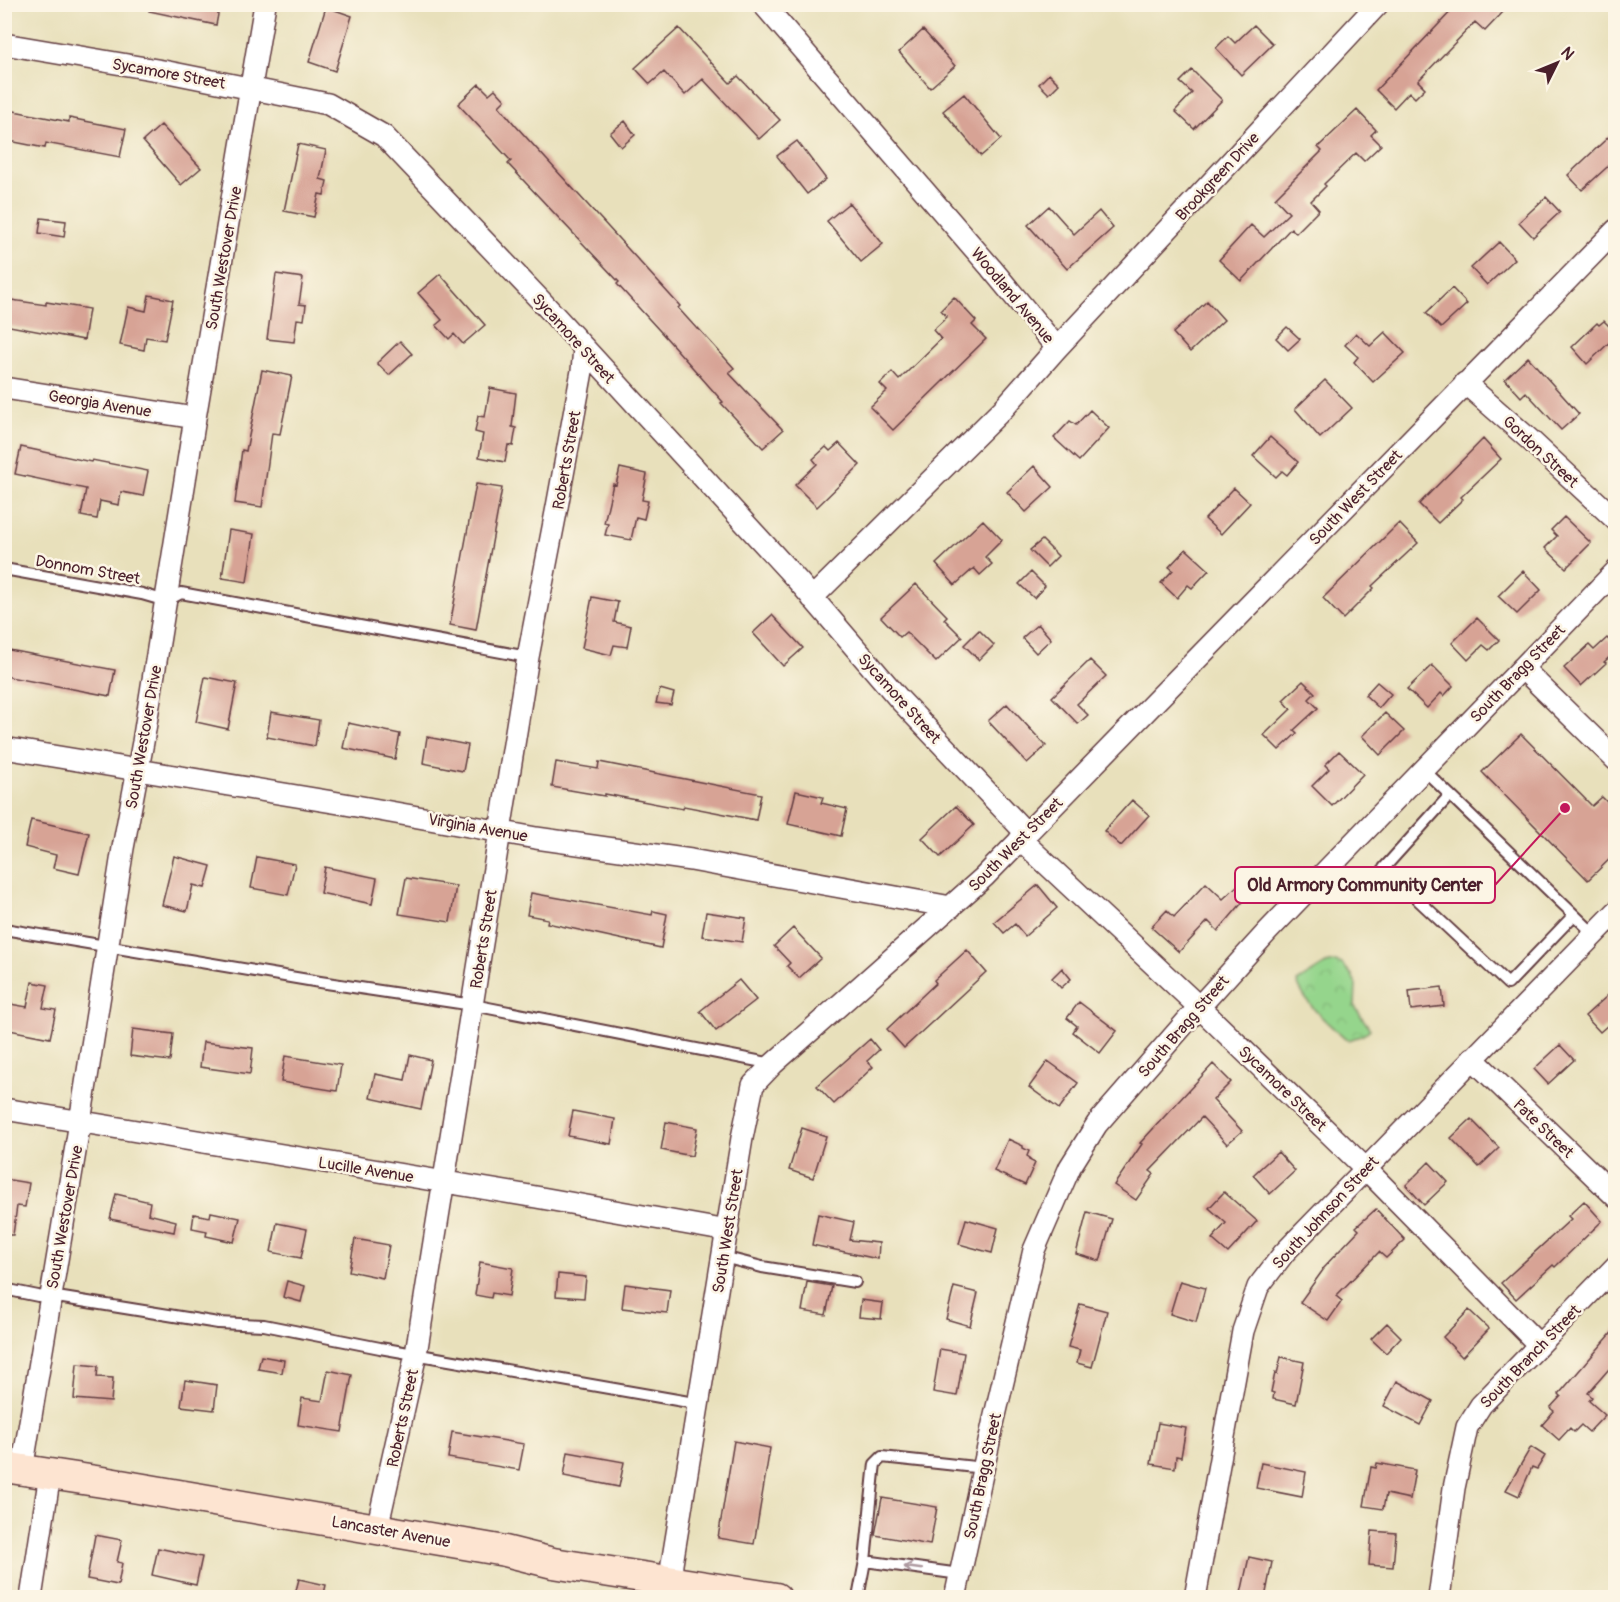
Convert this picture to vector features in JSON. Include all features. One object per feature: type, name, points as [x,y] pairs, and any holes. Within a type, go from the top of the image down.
[{"type":"main road","name":"Lancaster Avenue","points":[[25,1470],[505,1551],[553,1563],[671,1581],[709,1593],[776,1598]]},
{"type":"street","name":"South Westover Drive","points":[[32,1598],[25,1470],[49,1297],[265,4]]},
{"type":"street","name":"Woodland Avenue","points":[[763,4],[991,268],[1057,348],[1003,409],[812,598]]},
{"type":"street","name":"Brookgreen Drive","points":[[1057,348],[1378,4]]},
{"type":"street","name":"Sycamore Street","points":[[4,44],[252,88],[328,104],[384,136],[584,348],[812,598],[900,700],[1023,836],[1365,1168],[1539,1345]]},
{"type":"street","name":"South West Street","points":[[671,1581],[742,1138],[753,1085],[773,1064],[984,877],[1616,230]]},
{"type":"street","name":"Roberts Street","points":[[377,1529],[416,1354],[528,657],[560,496],[584,348]]},
{"type":"street","name":"Gordon Street","points":[[1466,383],[1616,520]]},
{"type":"street","name":"Georgia Avenue","points":[[4,388],[195,418]]},
{"type":"street","name":"South Bragg Street","points":[[955,1598],[1034,1250],[1070,1167],[1097,1124],[1276,923],[1616,571]]},
{"type":"street","points":[[1522,668],[1616,760]]},
{"type":"street","name":"Virginia Avenue","points":[[4,748],[500,831],[691,860],[951,907]]},
{"type":"street","name":"South Johnson Street","points":[[1195,1598],[1243,1331],[1257,1287],[1284,1253],[1365,1168],[1616,912]]},
{"type":"street","name":"Pate Street","points":[[1472,1058],[1616,1197]]},
{"type":"street","name":"Lucille Avenue","points":[[4,1109],[728,1231]]},
{"type":"street","name":"South Branch Street","points":[[1439,1598],[1454,1488],[1467,1427],[1481,1405],[1616,1266]]},
{"type":"lane","name":"Donnom Street","points":[[4,569],[142,594],[166,601]]},
{"type":"lane","points":[[166,601],[181,594],[528,657]]},
{"type":"lane","points":[[1424,770],[1594,934]]},
{"type":"lane","points":[[1450,795],[1384,868],[1508,984],[1574,915]]},
{"type":"lane","points":[[4,929],[473,1005],[773,1064]]},
{"type":"lane","points":[[723,1257],[762,1267],[855,1282]]},
{"type":"lane","points":[[4,1289],[218,1323],[264,1325],[700,1404]]},
{"type":"lane","points":[[858,1598],[865,1561],[875,1464],[882,1456],[984,1468]]},
{"type":"lane","points":[[865,1561],[960,1574]]},
{"type":"green space","points":[[1335,962],[1342,964],[1352,975],[1356,985],[1355,1007],[1370,1029],[1363,1035],[1349,1040],[1345,1039],[1318,1013],[1306,999],[1297,982],[1326,964]]},
{"type":"building","points":[[150,4],[220,4],[216,25],[149,11]]},
{"type":"building","points":[[1458,4],[1494,4],[1503,12],[1485,31],[1475,22],[1418,81],[1425,88],[1415,98],[1409,92],[1394,108],[1376,90]]},
{"type":"building","points":[[326,7],[352,16],[335,71],[309,62]]},
{"type":"building","points":[[1254,25],[1273,44],[1241,75],[1216,48],[1228,36],[1235,43]]},
{"type":"building","points":[[679,28],[730,83],[738,76],[780,120],[759,139],[703,79],[685,95],[664,72],[650,84],[635,68]]},
{"type":"building","points":[[923,30],[955,66],[930,88],[899,52]]},
{"type":"building","points":[[1192,70],[1222,100],[1194,129],[1175,111],[1192,93],[1180,82]]},
{"type":"building","points":[[1049,74],[1059,84],[1049,94],[1039,84]]},
{"type":"building","points":[[479,84],[489,94],[495,89],[505,100],[499,106],[515,125],[680,306],[678,308],[734,368],[729,373],[783,430],[763,448],[617,284],[619,282],[508,164],[511,161],[458,104]]},
{"type":"building","points":[[964,94],[1001,139],[981,156],[943,111]]},
{"type":"building","points":[[4,109],[69,122],[69,118],[126,129],[120,157],[46,143],[45,148],[4,140]]},
{"type":"building","points":[[1357,110],[1376,130],[1371,135],[1381,145],[1364,161],[1356,153],[1324,184],[1326,186],[1311,201],[1319,210],[1296,233],[1291,228],[1241,281],[1219,260],[1251,225],[1264,237],[1289,213],[1275,198],[1322,151],[1318,147]]},
{"type":"building","points":[[625,121],[635,135],[621,147],[610,133]]},
{"type":"building","points":[[161,125],[201,168],[181,185],[143,141]]},
{"type":"building","points":[[1616,130],[1616,159],[1582,190],[1568,175]]},
{"type":"building","points":[[797,141],[826,179],[807,194],[777,156]]},
{"type":"building","points":[[298,144],[326,150],[320,179],[327,181],[324,195],[319,194],[314,217],[284,211]]},
{"type":"building","points":[[1546,197],[1560,212],[1533,237],[1519,222]]},
{"type":"building","points":[[849,203],[883,244],[861,262],[827,221]]},
{"type":"building","points":[[1049,206],[1074,234],[1099,211],[1113,228],[1067,269],[1028,225]]},
{"type":"building","points":[[41,218],[66,221],[64,237],[39,233]]},
{"type":"building","points":[[1499,242],[1515,259],[1487,285],[1471,268]]},
{"type":"building","points":[[276,274],[303,278],[299,304],[306,305],[304,320],[297,319],[294,342],[267,339]]},
{"type":"building","points":[[440,274],[485,325],[463,344],[454,334],[449,339],[436,325],[442,320],[418,293]]},
{"type":"building","points":[[1452,288],[1467,304],[1441,328],[1426,313]]},
{"type":"building","points":[[149,295],[173,300],[165,340],[146,337],[144,350],[120,345],[128,307],[146,311]]},
{"type":"building","points":[[954,297],[976,321],[972,325],[986,339],[893,430],[870,407],[887,391],[880,384],[892,372],[899,380],[941,339],[933,330],[947,317],[941,310]]},
{"type":"building","points":[[4,299],[46,305],[46,302],[89,309],[84,340],[4,325]]},
{"type":"building","points":[[1207,301],[1224,320],[1190,352],[1173,333]]},
{"type":"building","points":[[1604,321],[1616,333],[1616,336],[1587,364],[1572,347],[1597,323],[1599,325]]},
{"type":"building","points":[[1287,327],[1300,339],[1288,350],[1276,338]]},
{"type":"building","points":[[1385,332],[1405,353],[1373,382],[1354,362],[1358,357],[1345,345],[1356,333],[1370,346]]},
{"type":"building","points":[[400,341],[412,354],[389,375],[377,363]]},
{"type":"building","points":[[1528,357],[1579,414],[1561,430],[1526,392],[1521,397],[1505,379]]},
{"type":"building","points":[[262,370],[292,376],[280,434],[272,433],[262,507],[235,503],[242,450],[246,451]]},
{"type":"building","points":[[1325,380],[1352,408],[1320,438],[1295,409]]},
{"type":"building","points":[[490,388],[516,393],[512,427],[516,428],[513,446],[508,445],[505,462],[479,457],[483,434],[475,432],[478,416],[485,417]]},
{"type":"building","points":[[1090,410],[1109,428],[1079,461],[1054,438],[1070,421],[1076,425]]},
{"type":"building","points":[[1270,437],[1298,462],[1287,475],[1282,471],[1276,477],[1253,456]]},
{"type":"building","points":[[1483,439],[1501,459],[1461,497],[1463,499],[1438,523],[1419,504]]},
{"type":"building","points":[[839,443],[860,465],[817,507],[795,485],[817,464],[813,459],[826,447],[830,451]]},
{"type":"building","points":[[21,447],[148,471],[143,496],[121,492],[119,505],[100,501],[97,519],[81,516],[86,489],[15,474]]},
{"type":"building","points":[[1034,466],[1053,487],[1026,512],[1007,492]]},
{"type":"building","points":[[620,468],[647,474],[642,500],[648,501],[644,519],[636,517],[631,540],[605,535],[608,524],[604,523],[613,484],[616,485]]},
{"type":"building","points":[[476,484],[502,488],[476,630],[450,625]]},
{"type":"building","points":[[1234,488],[1250,503],[1221,534],[1205,519]]},
{"type":"building","points":[[1564,517],[1591,543],[1566,568],[1545,548],[1557,536],[1551,530]]},
{"type":"building","points":[[983,520],[1002,540],[985,557],[992,564],[980,575],[974,568],[955,585],[936,564]]},
{"type":"building","points":[[1399,523],[1418,543],[1372,586],[1374,588],[1343,619],[1323,598]]},
{"type":"building","points":[[229,530],[254,534],[247,582],[222,578]]},
{"type":"building","points":[[1042,540],[1058,556],[1047,567],[1030,550]]},
{"type":"building","points":[[1186,549],[1209,570],[1192,588],[1188,585],[1177,598],[1161,583],[1173,570],[1169,567]]},
{"type":"building","points":[[1523,571],[1541,590],[1517,614],[1498,596]]},
{"type":"building","points":[[1031,572],[1045,586],[1034,598],[1019,584]]},
{"type":"building","points":[[916,584],[947,616],[944,619],[962,637],[936,662],[906,632],[900,637],[881,617]]},
{"type":"building","points":[[592,597],[618,602],[614,622],[631,626],[627,647],[614,645],[611,655],[582,648]]},
{"type":"building","points":[[772,615],[803,648],[783,666],[753,633]]},
{"type":"building","points":[[1477,618],[1499,640],[1489,650],[1483,645],[1468,660],[1452,643]]},
{"type":"building","points":[[1038,624],[1051,639],[1036,653],[1022,638]]},
{"type":"building","points":[[979,630],[994,645],[979,660],[964,645]]},
{"type":"building","points":[[1607,638],[1616,647],[1616,651],[1581,686],[1564,668],[1589,645],[1594,650]]},
{"type":"building","points":[[4,649],[115,670],[110,696],[4,676]]},
{"type":"building","points":[[1090,660],[1106,676],[1077,704],[1088,715],[1078,724],[1052,697]]},
{"type":"building","points":[[1432,665],[1453,686],[1444,696],[1441,693],[1427,708],[1407,689]]},
{"type":"building","points":[[205,677],[237,683],[228,729],[196,722]]},
{"type":"building","points":[[1303,681],[1315,693],[1309,699],[1318,708],[1294,730],[1297,733],[1279,750],[1264,735],[1291,709],[1283,700]]},
{"type":"building","points":[[1377,682],[1391,694],[1379,708],[1365,695]]},
{"type":"building","points":[[660,689],[674,693],[671,705],[656,703]]},
{"type":"building","points":[[1007,704],[1046,746],[1027,763],[988,721]]},
{"type":"building","points":[[271,712],[319,720],[315,746],[267,737]]},
{"type":"building","points":[[1385,713],[1404,731],[1380,755],[1362,736]]},
{"type":"building","points":[[348,723],[400,734],[395,759],[343,748]]},
{"type":"building","points":[[1521,734],[1592,806],[1602,797],[1616,811],[1616,853],[1588,880],[1482,772]]},
{"type":"building","points":[[427,737],[468,745],[463,771],[423,763]]},
{"type":"building","points":[[1339,751],[1363,774],[1332,806],[1312,786],[1329,769],[1325,765]]},
{"type":"building","points":[[556,762],[598,769],[599,762],[761,794],[756,820],[684,806],[683,809],[605,794],[605,796],[552,787]]},
{"type":"building","points":[[796,791],[823,797],[821,803],[847,809],[841,836],[788,824]]},
{"type":"building","points":[[1132,800],[1149,815],[1121,846],[1104,831]]},
{"type":"building","points":[[956,806],[974,825],[940,857],[922,838]]},
{"type":"building","points":[[31,820],[89,833],[79,874],[53,868],[56,855],[25,847]]},
{"type":"building","points":[[174,856],[211,866],[205,888],[193,885],[187,911],[162,905]]},
{"type":"building","points":[[257,857],[295,864],[288,895],[251,888]]},
{"type":"building","points":[[325,867],[377,878],[372,904],[320,893]]},
{"type":"building","points":[[406,878],[456,886],[450,922],[399,914]]},
{"type":"building","points":[[1206,883],[1223,899],[1237,886],[1247,897],[1218,931],[1208,921],[1179,952],[1151,927],[1167,910],[1174,917]]},
{"type":"building","points":[[1038,885],[1057,908],[1025,936],[1015,924],[1004,933],[994,922]]},
{"type":"building","points":[[531,893],[652,915],[653,911],[667,914],[661,948],[547,923],[548,919],[527,915]]},
{"type":"building","points":[[706,912],[746,918],[742,942],[702,936]]},
{"type":"building","points":[[793,928],[821,958],[799,978],[787,966],[790,963],[774,946]]},
{"type":"building","points":[[967,950],[986,972],[904,1048],[887,1029],[936,983],[934,980]]},
{"type":"building","points":[[1062,968],[1071,979],[1061,988],[1052,978]]},
{"type":"building","points":[[739,980],[756,1000],[716,1031],[700,1011]]},
{"type":"building","points":[[32,982],[48,985],[43,1008],[56,1010],[50,1038],[4,1029],[4,1003],[27,1007]]},
{"type":"building","points":[[1442,987],[1444,1006],[1411,1010],[1409,991]]},
{"type":"building","points":[[1616,988],[1616,1018],[1600,1032],[1585,1016]]},
{"type":"building","points":[[1079,1002],[1117,1031],[1100,1053],[1073,1032],[1077,1026],[1067,1018]]},
{"type":"building","points":[[133,1029],[173,1034],[170,1061],[130,1056]]},
{"type":"building","points":[[870,1039],[879,1050],[867,1061],[873,1067],[834,1104],[817,1086]]},
{"type":"building","points":[[203,1042],[253,1048],[250,1074],[200,1067]]},
{"type":"building","points":[[1560,1045],[1574,1060],[1548,1084],[1534,1069]]},
{"type":"building","points":[[410,1055],[431,1060],[421,1109],[370,1098],[375,1074],[405,1080]]},
{"type":"building","points":[[285,1056],[341,1065],[337,1091],[281,1082]]},
{"type":"building","points":[[1048,1061],[1078,1083],[1059,1109],[1029,1087]]},
{"type":"building","points":[[1213,1064],[1231,1082],[1213,1100],[1242,1131],[1227,1144],[1202,1117],[1150,1171],[1154,1174],[1136,1200],[1114,1185],[1142,1144],[1140,1143]]},
{"type":"building","points":[[573,1111],[615,1119],[611,1144],[568,1136]]},
{"type":"building","points":[[1471,1119],[1499,1148],[1479,1167],[1451,1138]]},
{"type":"building","points":[[666,1122],[697,1128],[692,1156],[661,1150]]},
{"type":"building","points":[[802,1128],[826,1136],[813,1178],[789,1170]]},
{"type":"building","points":[[1008,1139],[1029,1151],[1027,1156],[1029,1160],[1035,1163],[1025,1185],[994,1171]]},
{"type":"building","points":[[1278,1152],[1295,1171],[1270,1194],[1253,1175]]},
{"type":"building","points":[[1429,1162],[1448,1182],[1424,1205],[1406,1185]]},
{"type":"building","points":[[4,1179],[29,1183],[25,1207],[17,1206],[13,1235],[4,1235]]},
{"type":"building","points":[[1224,1192],[1257,1221],[1228,1253],[1212,1239],[1226,1223],[1209,1208]]},
{"type":"building","points":[[116,1194],[150,1202],[148,1214],[176,1221],[174,1232],[110,1219]]},
{"type":"building","points":[[1584,1201],[1602,1221],[1555,1267],[1553,1265],[1516,1299],[1501,1283],[1571,1219],[1568,1216]]},
{"type":"building","points":[[1376,1209],[1405,1240],[1386,1258],[1379,1252],[1336,1296],[1342,1301],[1328,1321],[1300,1302],[1322,1269],[1359,1230],[1356,1227]]},
{"type":"building","points":[[211,1212],[240,1218],[234,1242],[206,1236],[207,1231],[192,1228],[194,1214],[210,1217]]},
{"type":"building","points":[[1087,1212],[1112,1219],[1100,1261],[1076,1254]]},
{"type":"building","points":[[818,1214],[854,1222],[850,1240],[879,1243],[878,1259],[812,1245]]},
{"type":"building","points":[[966,1219],[998,1228],[992,1253],[959,1244]]},
{"type":"building","points":[[277,1223],[307,1229],[301,1258],[271,1252]]},
{"type":"building","points":[[355,1239],[389,1245],[383,1278],[349,1271]]},
{"type":"building","points":[[480,1262],[513,1268],[509,1296],[492,1293],[491,1298],[475,1295]]},
{"type":"building","points":[[558,1274],[586,1277],[584,1298],[556,1296]]},
{"type":"building","points":[[287,1281],[305,1286],[301,1302],[283,1297]]},
{"type":"building","points":[[1180,1281],[1205,1288],[1196,1322],[1170,1314]]},
{"type":"building","points":[[807,1282],[832,1286],[826,1315],[802,1311]]},
{"type":"building","points":[[625,1284],[670,1290],[667,1313],[622,1308]]},
{"type":"building","points":[[954,1287],[978,1293],[970,1326],[946,1319]]},
{"type":"building","points":[[861,1300],[883,1303],[881,1319],[859,1317]]},
{"type":"building","points":[[1080,1304],[1107,1311],[1092,1367],[1077,1363],[1080,1350],[1068,1347]]},
{"type":"building","points":[[1469,1310],[1489,1329],[1462,1357],[1443,1337]]},
{"type":"building","points":[[1387,1323],[1401,1337],[1386,1353],[1371,1339]]},
{"type":"building","points":[[1616,1328],[1616,1361],[1588,1393],[1592,1397],[1589,1401],[1605,1415],[1589,1432],[1581,1425],[1574,1432],[1570,1428],[1559,1440],[1542,1425],[1554,1411],[1550,1408],[1561,1396],[1559,1394]]},
{"type":"building","points":[[940,1349],[964,1353],[957,1396],[933,1392]]},
{"type":"building","points":[[261,1356],[284,1360],[282,1373],[258,1369]]},
{"type":"building","points":[[1281,1357],[1304,1362],[1296,1404],[1273,1399],[1274,1393],[1271,1392]]},
{"type":"building","points":[[77,1364],[98,1366],[97,1377],[113,1378],[111,1402],[74,1399]]},
{"type":"building","points":[[328,1370],[352,1375],[342,1432],[298,1425],[302,1398],[322,1401]]},
{"type":"building","points":[[185,1380],[217,1385],[214,1410],[181,1406]]},
{"type":"building","points":[[1397,1381],[1433,1401],[1420,1425],[1384,1406]]},
{"type":"building","points":[[1158,1423],[1186,1428],[1181,1457],[1176,1456],[1175,1468],[1151,1464]]},
{"type":"building","points":[[452,1432],[524,1444],[519,1470],[448,1458]]},
{"type":"building","points":[[734,1441],[770,1448],[754,1544],[718,1538]]},
{"type":"building","points":[[1531,1447],[1545,1456],[1537,1469],[1532,1467],[1519,1496],[1506,1490]]},
{"type":"building","points":[[568,1452],[624,1462],[619,1487],[564,1476]]},
{"type":"building","points":[[1261,1463],[1306,1472],[1302,1497],[1256,1488]]},
{"type":"building","points":[[1377,1463],[1415,1470],[1410,1499],[1386,1494],[1383,1509],[1364,1506],[1371,1467],[1376,1468]]},
{"type":"building","points":[[882,1498],[937,1507],[930,1545],[875,1535]]},
{"type":"building","points":[[1372,1531],[1396,1533],[1393,1567],[1369,1565]]},
{"type":"building","points":[[95,1535],[122,1540],[117,1562],[122,1563],[118,1585],[87,1579]]},
{"type":"building","points":[[158,1548],[202,1557],[196,1585],[152,1575]]},
{"type":"building","points":[[1249,1557],[1272,1562],[1265,1598],[1240,1598]]},
{"type":"building","points":[[299,1579],[326,1585],[323,1598],[294,1598]]},
{"type":"place","name":"Old Armory Community Center","points":[[1565,808]]}]
